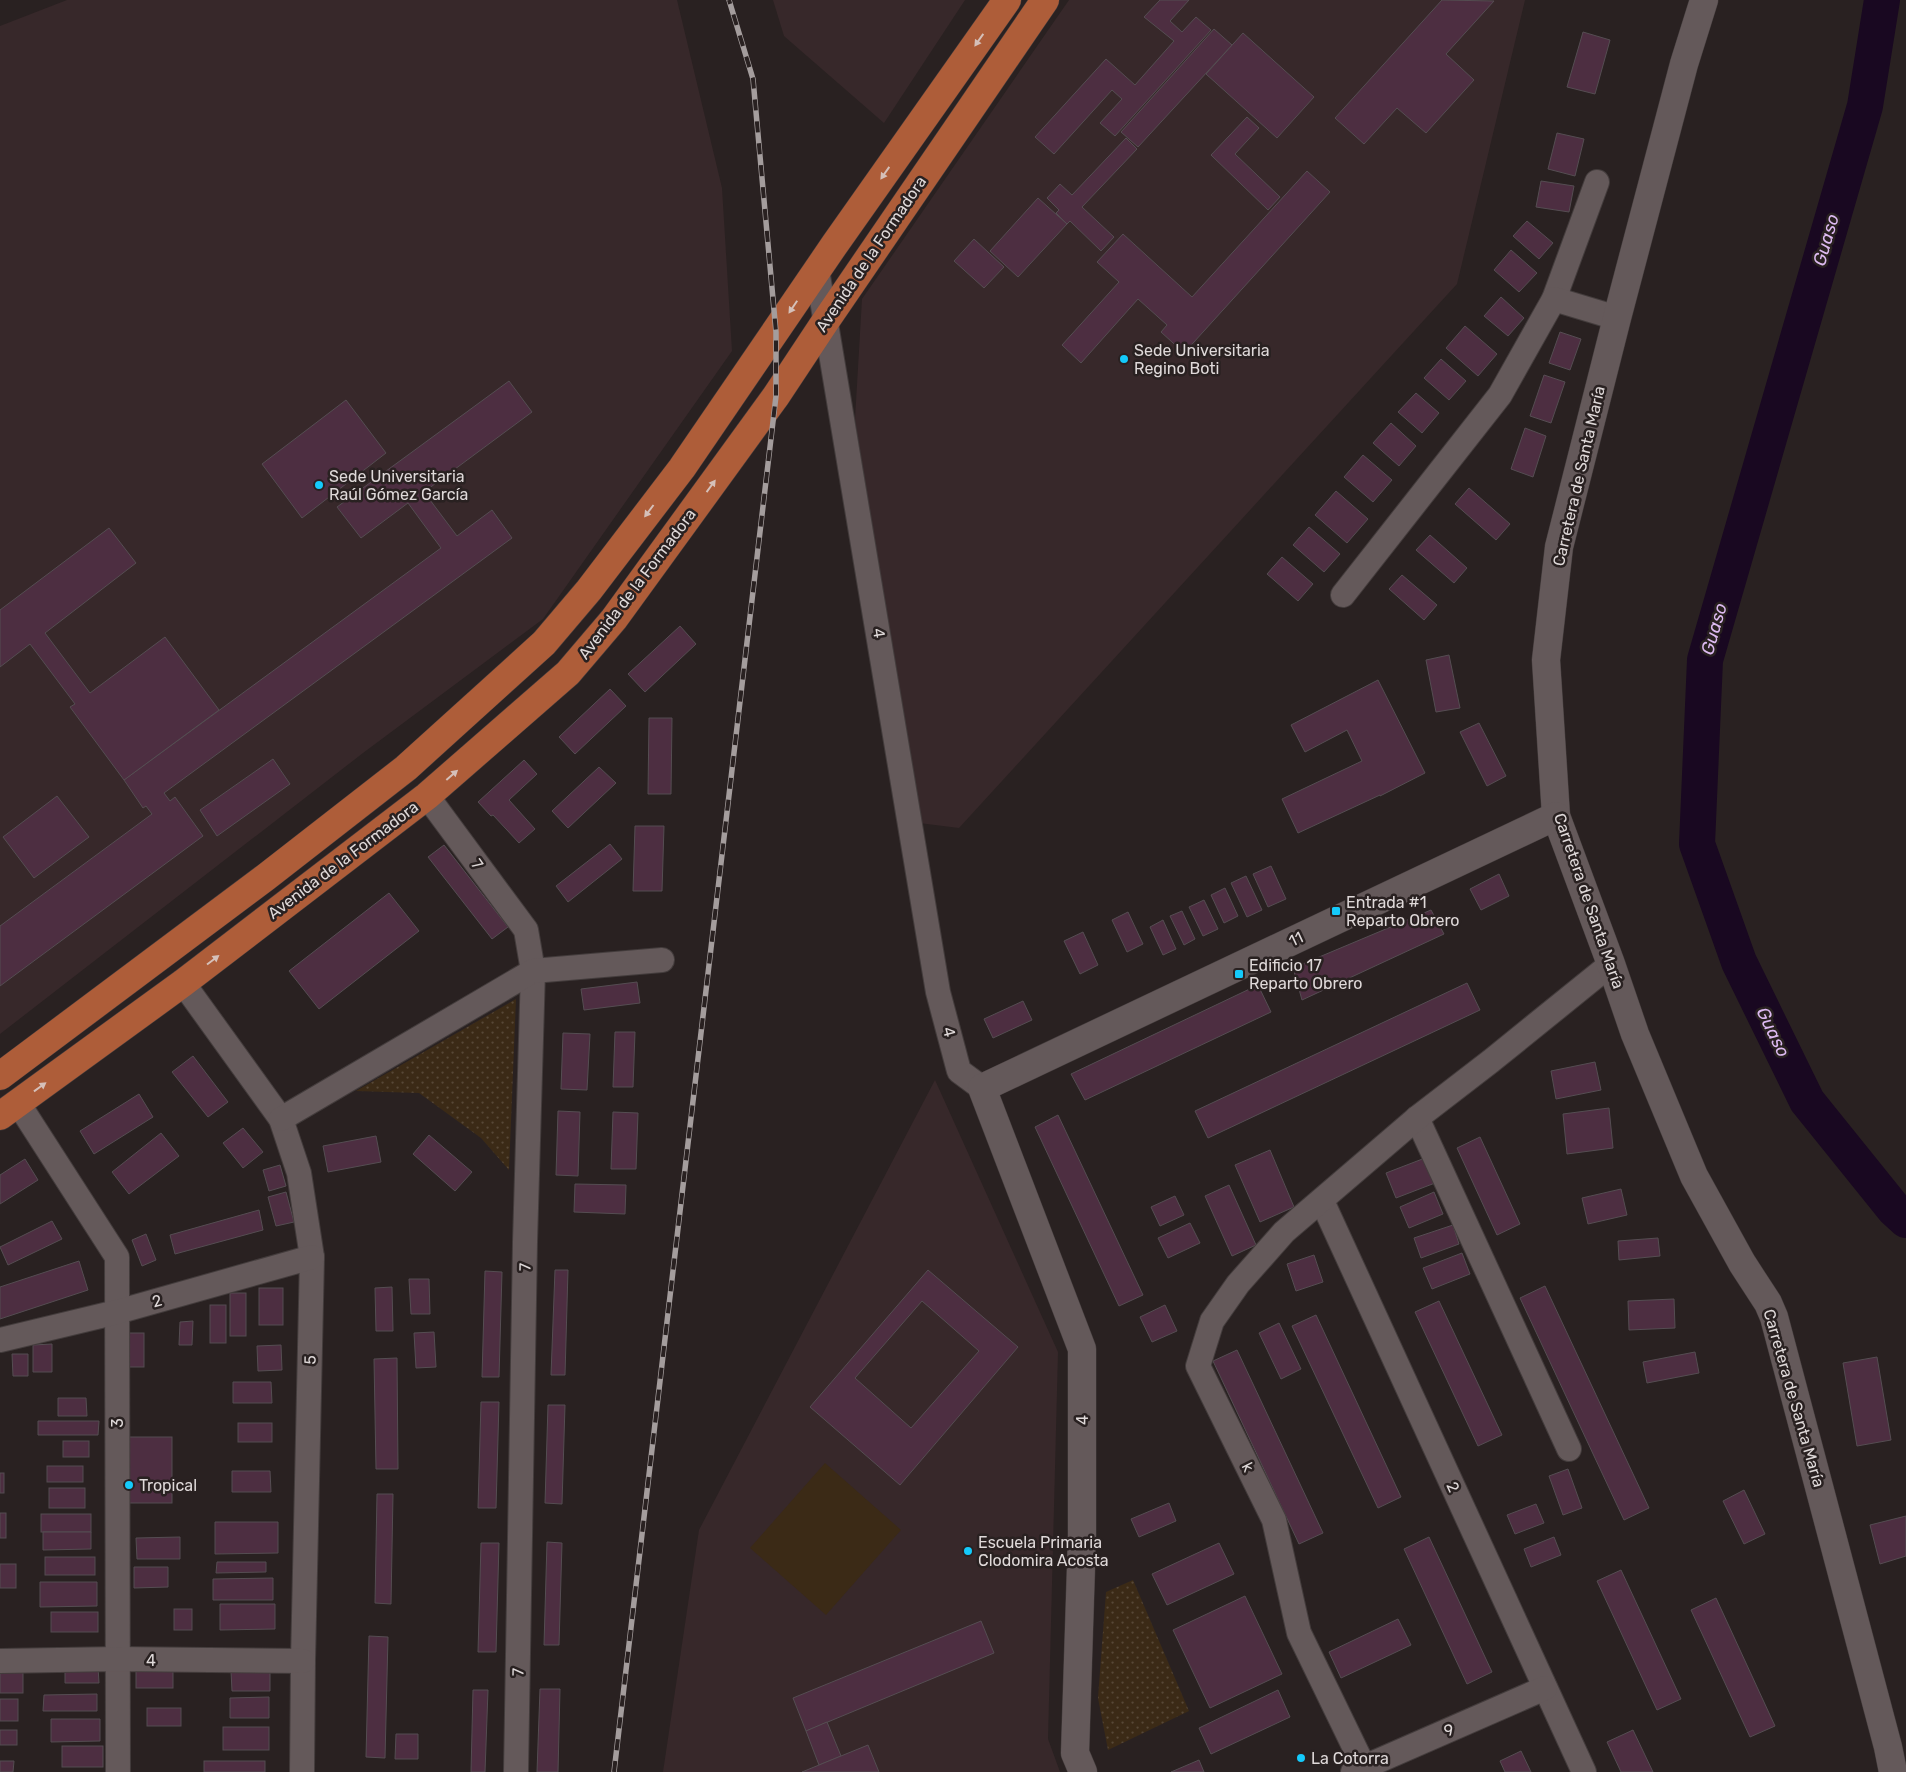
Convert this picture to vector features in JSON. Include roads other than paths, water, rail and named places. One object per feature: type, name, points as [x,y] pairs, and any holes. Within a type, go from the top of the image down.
[{"type":"main road","name":"Avenida de la Formadora","points":[[0,1076],[266,877],[406,768],[544,643],[590,590],[682,468],[817,270],[1007,0]]},
{"type":"main road","name":"Avenida de la Formadora","points":[[9,1109],[183,983],[427,796],[568,673],[614,619],[776,396],[1045,0]]},
{"type":"street","name":"Carretera de Santa María","points":[[1704,0],[1684,64],[1558,547],[1546,660],[1556,816],[1635,1034],[1694,1176],[1742,1263],[1768,1303],[1774,1317],[1893,1772]]},
{"type":"street","points":[[1343,595],[1500,395],[1554,299],[1598,182]]},
{"type":"street","name":"4","points":[[817,270],[827,319],[938,992],[959,1072],[982,1088],[1082,1349],[1082,1536],[1075,1753],[1084,1772]]},
{"type":"street","points":[[1554,299],[1617,318]]},
{"type":"street","name":"7","points":[[427,796],[526,930],[533,971],[525,1252],[516,1772]]},
{"type":"street","name":"11","points":[[982,1088],[1556,816]]},
{"type":"street","points":[[281,1119],[533,971],[662,960]]},
{"type":"street","name":"k","points":[[1358,1770],[1299,1633],[1274,1520],[1198,1366],[1212,1321],[1238,1284],[1284,1232],[1417,1118],[1611,964]]},
{"type":"street","name":"5","points":[[183,983],[281,1119],[299,1173],[312,1257],[302,1660],[302,1772]]},
{"type":"street","name":"3","points":[[9,1109],[117,1257],[118,1772]]},
{"type":"street","points":[[1417,1118],[1569,1449]]},
{"type":"street","name":"2","points":[[1322,1201],[1584,1772]]},
{"type":"street","name":"2","points":[[0,1340],[117,1312],[312,1257]]},
{"type":"street","name":"4","points":[[0,1661],[117,1659],[302,1660]]},
{"type":"street","name":"9","points":[[1358,1770],[1544,1688]]},
{"type":"waterway","name":"Guaso","points":[[1882,0],[1865,106],[1705,660],[1697,844],[1739,962],[1807,1101],[1894,1209],[1906,1220]]},
{"type":"railway","points":[[614,1772],[776,396],[776,332],[753,79],[729,0]]},
{"type":"place","name":"Sede Universitaria Regino Boti","points":[[1124,359]]},
{"type":"place","name":"Sede Universitaria Raúl Gómez García","points":[[319,485]]},
{"type":"place","name":"Entrada #1 Reparto Obrero","points":[[1336,911]]},
{"type":"place","name":"Edificio 17 Reparto Obrero","points":[[1239,974]]},
{"type":"place","name":"Tropical","points":[[129,1485]]},
{"type":"place","name":"Escuela Primaria Clodomira Acosta","points":[[968,1551]]},
{"type":"place","name":"La Cotorra","points":[[1301,1758]]}]
